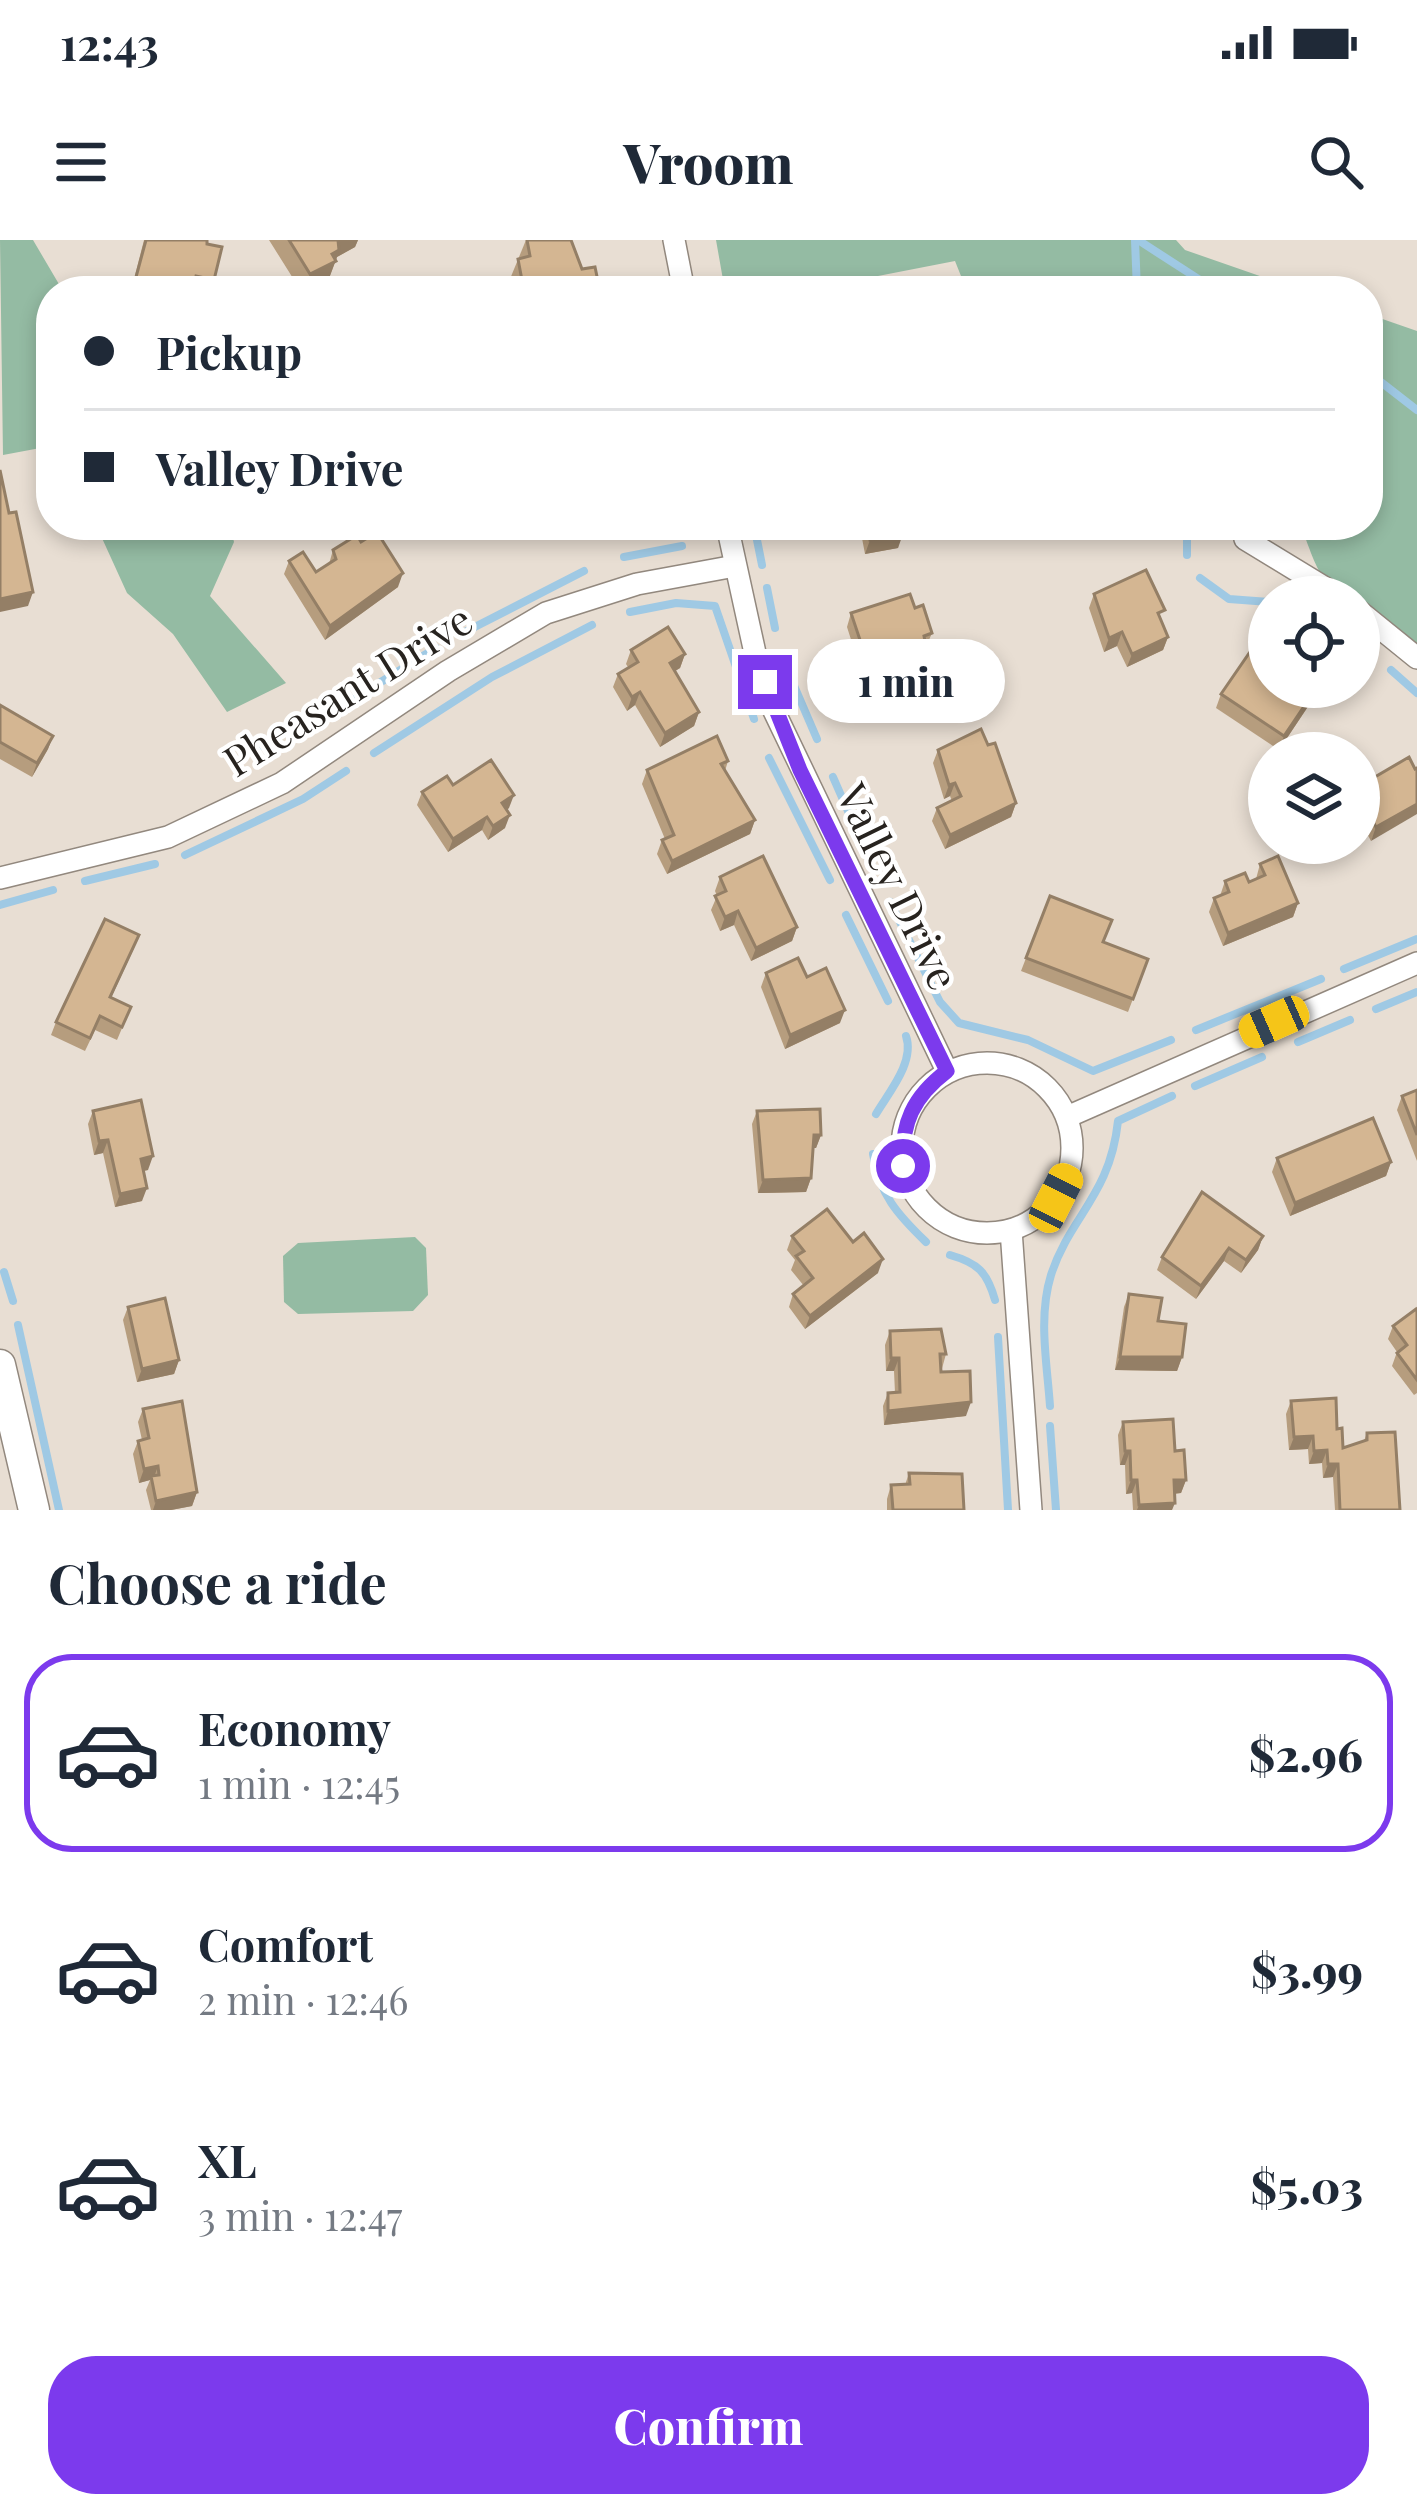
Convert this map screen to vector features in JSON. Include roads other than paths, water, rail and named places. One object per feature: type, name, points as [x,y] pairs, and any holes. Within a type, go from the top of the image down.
[{"type":"main road","points":[[0,1365],[34,1510]]},
{"type":"street","points":[[674,240],[680,276]]},
{"type":"street","name":"Valley Drive","points":[[731,540],[774,712],[947,1071]]},
{"type":"street","points":[[1248,540],[1306,576]]},
{"type":"street","name":"Pheasant Drive","points":[[0,878],[168,837],[282,783],[448,671],[546,614],[637,584],[735,566]]},
{"type":"street","points":[[1380,628],[1417,658]]},
{"type":"street","points":[[1066,1117],[1417,963]]},
{"type":"street","points":[[989,1063],[1030,1073],[1052,1092],[1066,1117],[1072,1144],[1069,1173],[1046,1208],[1011,1230],[969,1231],[932,1214],[914,1192],[903,1166],[902,1138],[909,1111],[925,1088],[947,1071],[989,1063]]},
{"type":"street","points":[[1011,1230],[1031,1510]]},
{"type":"waterway","points":[[1135,240],[1136,276]]},
{"type":"waterway","points":[[1138,240],[1194,276]]},
{"type":"waterway","points":[[1383,384],[1417,410]]},
{"type":"waterway","points":[[757,540],[762,565]]},
{"type":"waterway","points":[[1187,540],[1187,555]]},
{"type":"waterway","points":[[624,557],[682,546]]},
{"type":"waterway","points":[[461,634],[584,571]]},
{"type":"waterway","points":[[1200,578],[1229,599],[1248,600]]},
{"type":"waterway","points":[[767,588],[775,628]]},
{"type":"waterway","points":[[630,612],[676,603],[715,606],[754,719]]},
{"type":"waterway","points":[[374,753],[492,677],[592,625]]},
{"type":"waterway","points":[[355,698],[436,648]]},
{"type":"waterway","points":[[783,660],[817,739]]},
{"type":"waterway","points":[[1391,670],[1417,693]]},
{"type":"waterway","points":[[259,747],[322,712]]},
{"type":"waterway","points":[[769,758],[830,880]]},
{"type":"waterway","points":[[185,855],[303,799],[346,771]]},
{"type":"waterway","points":[[833,777],[872,866]]},
{"type":"waterway","points":[[85,881],[155,864]]},
{"type":"waterway","points":[[0,905],[53,890]]},
{"type":"waterway","points":[[890,902],[940,1002],[959,1023],[1028,1040],[1093,1071],[1171,1040]]},
{"type":"waterway","points":[[846,915],[888,1001]]},
{"type":"waterway","points":[[1344,969],[1417,939]]},
{"type":"waterway","points":[[1196,1030],[1321,979]]},
{"type":"waterway","points":[[1376,1009],[1417,992]]},
{"type":"waterway","points":[[1298,1042],[1350,1020]]},
{"type":"waterway","points":[[876,1114],[904,1066],[906,1036]]},
{"type":"waterway","points":[[1195,1086],[1262,1057]]},
{"type":"waterway","points":[[1050,1406],[1044,1340],[1051,1275],[1107,1168],[1118,1121],[1172,1096]]},
{"type":"waterway","points":[[873,1154],[891,1203],[926,1242]]},
{"type":"waterway","points":[[950,1255],[980,1270],[995,1300]]},
{"type":"waterway","points":[[4,1272],[13,1301]]},
{"type":"waterway","points":[[18,1325],[59,1510]]},
{"type":"waterway","points":[[998,1337],[1008,1510]]},
{"type":"waterway","points":[[1050,1426],[1056,1510]]}]
